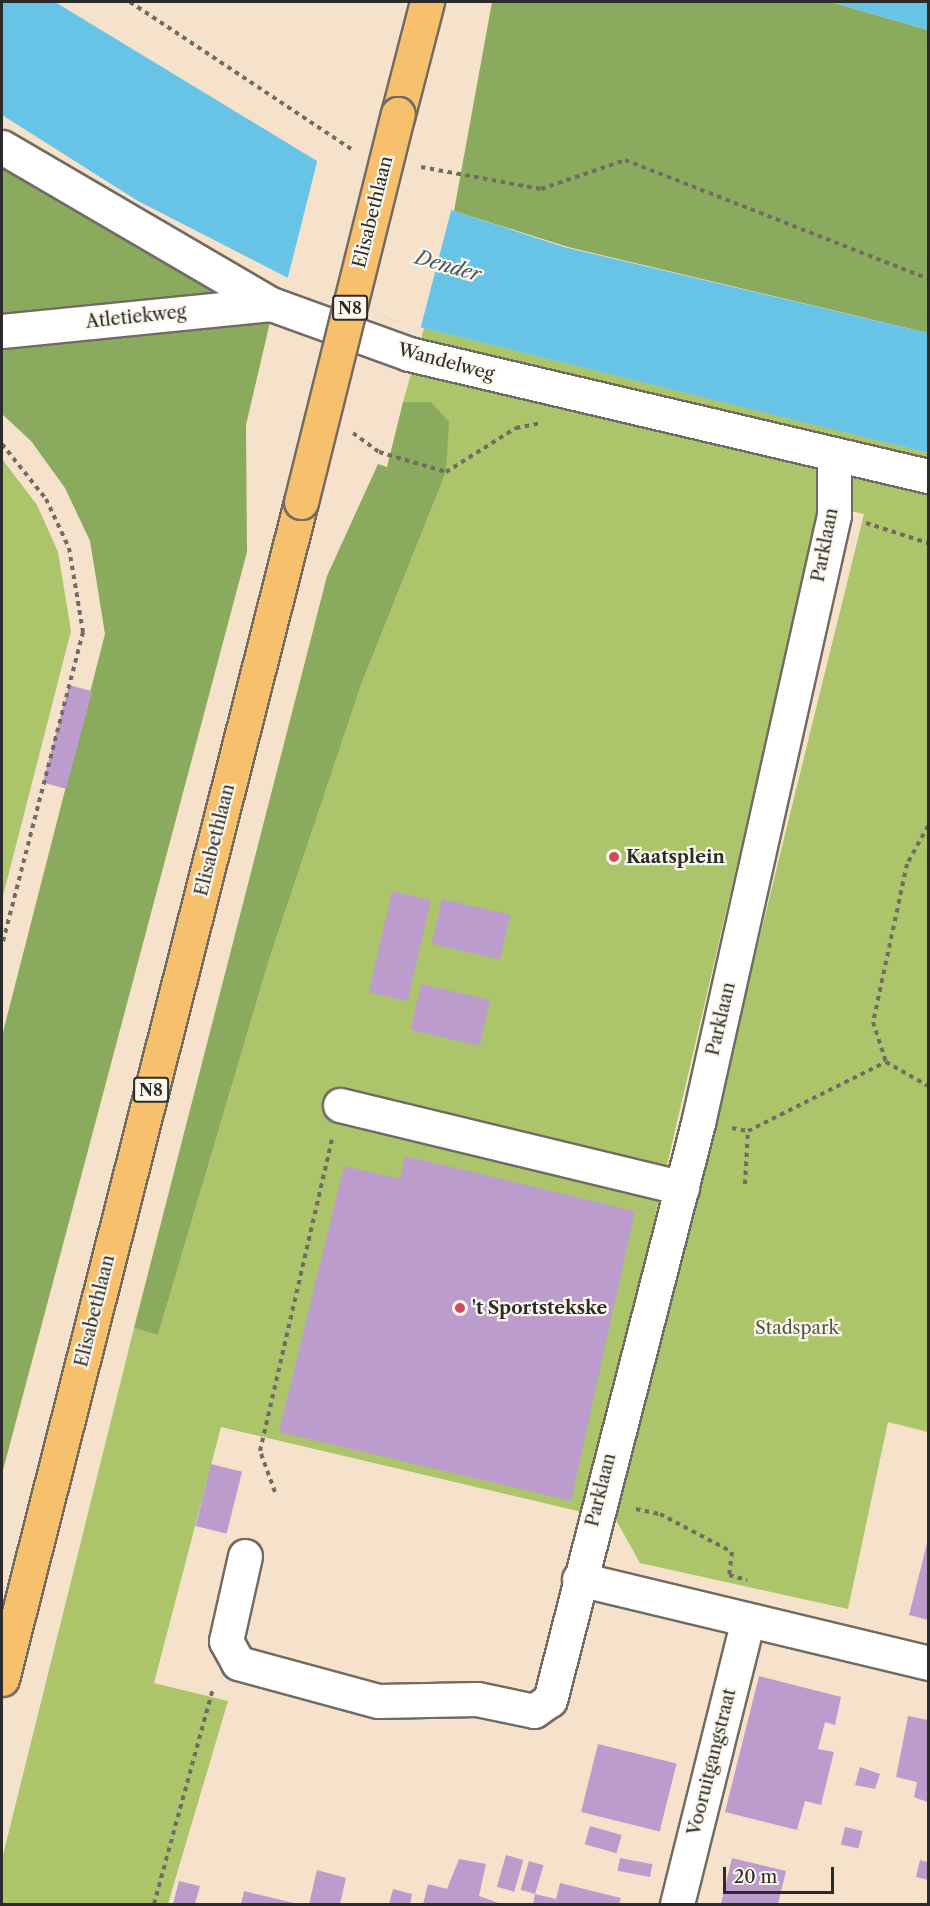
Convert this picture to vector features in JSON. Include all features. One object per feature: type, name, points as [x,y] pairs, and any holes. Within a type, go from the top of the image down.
[{"type":"main road","name":"Elisabethlaan","points":[[2,1679],[428,2]]},
{"type":"street","name":"Wandelweg","points":[[2,147],[271,304],[451,366],[928,476]]},
{"type":"street","name":"Atletiekweg","points":[[2,332],[271,304]]},
{"type":"street","name":"Parklaan","points":[[226,1641],[238,1663],[378,1701],[477,1699],[534,1711],[550,1700],[598,1500],[698,1123],[834,515],[834,454]]},
{"type":"street","points":[[340,1105],[682,1188]]},
{"type":"street","points":[[226,1641],[245,1556]]},
{"type":"street","points":[[579,1579],[928,1663]]},
{"type":"street","name":"Vooruitgangstraat","points":[[676,1905],[748,1620]]},
{"type":"path","points":[[130,2],[273,100],[363,152]]},
{"type":"path","points":[[414,166],[541,189],[625,160],[928,279]]},
{"type":"path","points":[[2,444],[46,499],[69,548],[82,632],[2,945]]},
{"type":"path","points":[[379,452],[446,472]]},
{"type":"path","points":[[834,515],[928,543]]},
{"type":"path","points":[[928,826],[907,864],[884,957],[873,1022],[886,1062],[928,1086]]},
{"type":"path","points":[[698,1123],[748,1131],[886,1062]]},
{"type":"path","points":[[275,1492],[260,1451],[340,1105]]},
{"type":"path","points":[[745,1184],[748,1131]]},
{"type":"path","points":[[598,1500],[660,1514],[732,1552],[729,1575],[758,1582]]},
{"type":"path","points":[[154,1905],[226,1641]]},
{"type":"green space","points":[[492,2],[831,2],[928,30],[928,333],[568,247],[454,211]]},
{"type":"green space","points":[[2,167],[270,322],[246,425],[247,552],[2,1474],[2,1036],[105,634],[90,541],[65,488],[31,441],[2,414]]},
{"type":"green space","name":"Stadspark","points":[[424,328],[928,453],[928,1432],[888,1422],[848,1609],[640,1563],[616,1520],[864,514],[821,504],[586,1513],[221,1427],[154,1683],[228,1701],[168,1904],[2,1904],[2,1859],[134,1328],[158,1335],[269,960],[361,685],[446,472],[431,402],[403,402]]},
{"type":"green space","points":[[403,402],[431,402],[449,422],[446,472],[361,685],[269,960],[158,1335],[134,1328],[327,576],[378,464],[387,467]]},
{"type":"green space","points":[[2,459],[37,505],[58,552],[71,631],[2,900]]},
{"type":"water","name":"Dender","points":[[2,2],[55,2],[317,161],[454,211],[564,247],[928,333],[928,453],[395,321],[298,283],[138,201],[2,115]]},
{"type":"water","points":[[831,2],[928,2],[928,30]]},
{"type":"pier","points":[[318,158],[452,207],[420,330],[287,281]]},
{"type":"building","points":[[69,685],[92,691],[66,789],[43,783]]},
{"type":"building","points":[[392,891],[431,900],[408,1001],[369,992]]},
{"type":"building","points":[[442,899],[510,915],[500,960],[432,944]]},
{"type":"building","points":[[421,984],[490,1000],[480,1046],[410,1030]]},
{"type":"building","name":"'t Sportstekske","points":[[405,1156],[635,1211],[571,1501],[279,1432],[344,1166],[400,1179]]},
{"type":"building","points":[[211,1464],[242,1472],[227,1534],[196,1526]]},
{"type":"building","points":[[928,1539],[928,1620],[909,1615]]},
{"type":"building","points":[[759,1676],[841,1697],[835,1725],[825,1722],[818,1749],[834,1752],[821,1805],[805,1801],[797,1830],[725,1812]]},
{"type":"building","points":[[908,1716],[928,1720],[927,1802],[914,1797],[917,1782],[896,1777]]},
{"type":"building","points":[[598,1744],[677,1764],[660,1832],[581,1812]]},
{"type":"building","points":[[860,1767],[880,1774],[875,1789],[855,1785]]},
{"type":"building","points":[[590,1826],[622,1835],[616,1853],[585,1844]]},
{"type":"building","points":[[845,1827],[863,1831],[858,1849],[841,1845]]},
{"type":"building","points":[[506,1855],[523,1860],[514,1892],[497,1887]]},
{"type":"building","points":[[620,1858],[652,1864],[650,1877],[618,1871]]},
{"type":"building","points":[[732,1858],[786,1871],[778,1904],[721,1904]]},
{"type":"building","points":[[459,1859],[486,1864],[479,1896],[501,1904],[423,1904],[428,1884],[447,1889]]},
{"type":"building","points":[[920,1860],[928,1862],[928,1880],[916,1877]]},
{"type":"building","points":[[529,1861],[543,1865],[535,1894],[521,1890]]},
{"type":"building","points":[[317,1870],[346,1878],[340,1904],[309,1904]]},
{"type":"building","points":[[179,1881],[200,1886],[195,1904],[173,1904]]},
{"type":"building","points":[[560,1883],[621,1898],[619,1904],[533,1904],[535,1894],[556,1899]]},
{"type":"building","points":[[393,1889],[412,1894],[410,1904],[389,1904]]},
{"type":"building","points":[[244,1891],[298,1904],[241,1904]]},
{"type":"place","name":"Kaatsplein","points":[[614,857]]},
{"type":"place","name":"'t Sportstekske","points":[[460,1308]]}]
